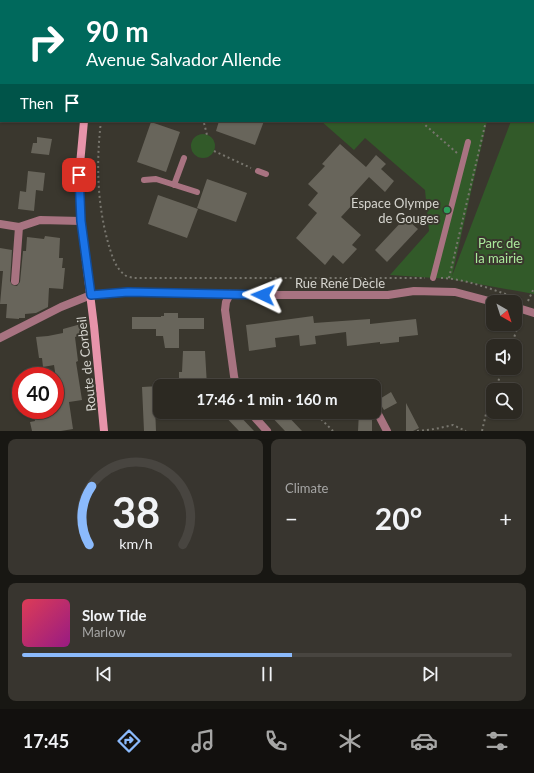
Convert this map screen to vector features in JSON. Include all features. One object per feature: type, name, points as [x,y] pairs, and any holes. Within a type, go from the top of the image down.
[{"type":"main road","name":"Route de Corbeil","points":[[84,122],[79,175],[81,221],[91,295],[104,431]]},
{"type":"street","points":[[0,224],[19,226],[40,220],[81,221]]},
{"type":"street","points":[[15,281],[19,226]]},
{"type":"street","name":"Rue René Dècle","points":[[0,338],[61,306],[91,295],[128,292],[388,295],[414,291],[455,292],[486,300]]},
{"type":"street","points":[[230,294],[226,302],[225,310],[235,379]]},
{"type":"street","points":[[522,309],[534,313]]},
{"type":"street","points":[[258,419],[267,431]]},
{"type":"street","points":[[381,419],[387,431]]},
{"type":"lane","points":[[433,278],[468,142]]},
{"type":"lane","points":[[174,185],[184,158]]},
{"type":"lane","points":[[258,171],[266,174]]},
{"type":"lane","points":[[144,180],[156,179],[197,192]]},
{"type":"path","points":[[100,122],[98,142],[100,207],[104,228],[115,263],[126,276],[134,278],[449,278],[484,286],[510,295]]},
{"type":"path","points":[[204,122],[207,135]]},
{"type":"path","points":[[423,122],[464,157]]},
{"type":"path","points":[[449,278],[486,122]]},
{"type":"path","points":[[214,151],[258,171]]},
{"type":"path","points":[[482,431],[486,414]]},
{"type":"path","points":[[321,419],[333,431]]},
{"type":"path","points":[[418,431],[453,425],[466,431]]},
{"type":"green space","name":"Parc de la mairie","points":[[322,122],[487,122],[452,276],[511,122],[534,122],[534,294],[450,279],[390,275],[429,231],[425,190],[365,138],[354,150]]},
{"type":"green space","points":[[203,134],[208,135],[214,141],[214,151],[208,157],[203,158],[198,157],[192,151],[191,146],[192,141],[198,135]]},
{"type":"building","points":[[151,122],[180,132],[166,172],[137,162]]},
{"type":"building","points":[[219,122],[264,122],[255,145],[216,131]]},
{"type":"building","points":[[37,137],[52,139],[49,155],[31,153],[33,143],[37,143]]},
{"type":"building","points":[[340,144],[366,167],[376,155],[386,164],[381,169],[394,181],[385,192],[369,177],[350,198],[355,202],[341,217],[361,235],[352,245],[357,249],[343,264],[333,255],[325,265],[296,238],[317,213],[308,205],[318,193],[308,184],[325,166],[322,164]]},
{"type":"building","points":[[28,171],[45,173],[43,191],[36,190],[34,211],[18,209],[20,191],[26,192]]},
{"type":"building","points":[[207,179],[247,193],[236,222],[197,208]]},
{"type":"building","points":[[158,195],[198,209],[187,238],[148,224]]},
{"type":"building","points":[[405,218],[418,229],[387,262],[375,250]]},
{"type":"building","points":[[45,236],[60,238],[59,258],[63,258],[62,268],[65,268],[63,289],[49,288],[48,307],[36,313],[25,314],[25,318],[6,318],[7,304],[0,304],[3,271],[0,271],[0,248],[12,250],[10,281],[12,285],[17,286],[20,282],[23,251],[26,251],[27,237],[44,239]]},
{"type":"building","points":[[164,313],[178,313],[178,318],[204,318],[204,329],[179,329],[179,348],[165,348],[163,336],[156,336],[156,329],[132,329],[132,317],[161,317],[164,316]]},
{"type":"building","points":[[313,316],[314,323],[370,319],[370,324],[416,319],[418,335],[399,337],[399,342],[380,344],[380,342],[347,346],[346,332],[315,336],[316,344],[300,346],[299,335],[275,338],[276,347],[249,351],[246,325]]},
{"type":"building","points":[[81,324],[82,335],[75,337],[78,361],[76,362],[82,400],[69,402],[73,429],[61,431],[32,431],[30,422],[35,421],[35,419],[64,419],[64,367],[54,367],[54,365],[43,367],[42,358],[39,358],[36,337],[63,333],[63,329]]},
{"type":"building","points":[[183,351],[205,351],[207,379],[179,379],[179,372],[182,372]]},
{"type":"building","points":[[153,386],[153,419],[156,419],[156,431],[144,431],[142,387]]},
{"type":"building","points":[[391,392],[397,403],[384,410],[381,405],[381,398]]},
{"type":"building","points":[[406,403],[419,428],[413,431],[406,431]]},
{"type":"building","points":[[228,419],[243,419],[254,431],[239,431]]},
{"type":"building","points":[[274,419],[291,419],[302,431],[285,431]]},
{"type":"building","points":[[359,419],[372,419],[372,431],[358,431]]},
{"type":"place","name":"Espace Olympe de Gouges","points":[[447,210]]},
{"type":"route","points":[[79,175],[81,221],[91,295],[128,292],[263,295]]}]
